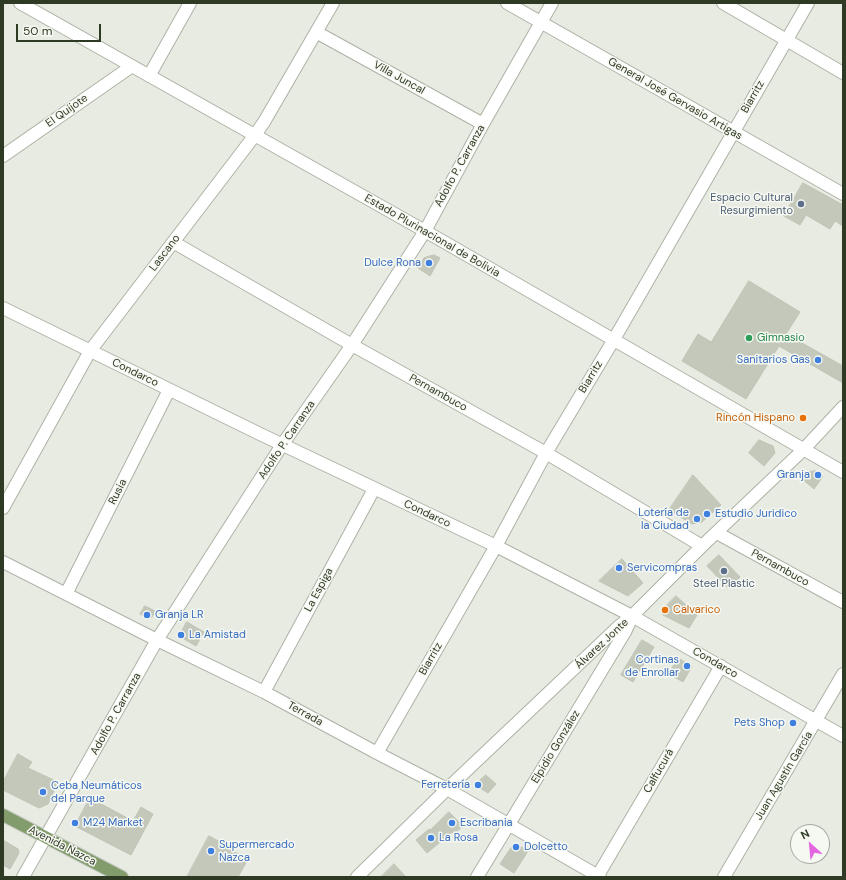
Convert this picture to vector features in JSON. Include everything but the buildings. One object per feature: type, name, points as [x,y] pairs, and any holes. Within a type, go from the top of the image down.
[{"type":"main road","name":"Avenida Nazca","points":[[3,815],[122,877]]},
{"type":"street","name":"Estado Plurinacional de Bolivia","points":[[20,3],[424,231],[843,472]]},
{"type":"street","points":[[150,76],[190,3]]},
{"type":"street","name":"Lascano","points":[[3,508],[90,351],[255,135],[333,3]]},
{"type":"street","name":"General José Gervasio Artigas","points":[[507,3],[843,194]]},
{"type":"street","name":"Adolfo P. Carranza","points":[[23,877],[157,640],[282,445],[352,345],[424,231],[552,3]]},
{"type":"street","points":[[723,3],[843,73]]},
{"type":"street","name":"Biarritz","points":[[377,753],[496,546],[546,454],[808,3]]},
{"type":"street","name":"Villa Juncal","points":[[316,32],[483,124]]},
{"type":"street","name":"El Quijote","points":[[3,156],[132,66]]},
{"type":"street","name":"Pernambuco","points":[[173,242],[546,454],[702,546]]},
{"type":"street","name":"Condarco","points":[[3,308],[282,445],[496,546],[632,616],[843,736]]},
{"type":"street","name":"Rusia","points":[[66,594],[169,390]]},
{"type":"street","name":"Álvarez Jonte","points":[[357,877],[618,627],[632,616],[702,546],[803,450],[843,407]]},
{"type":"street","name":"La Espiga","points":[[264,692],[374,489]]},
{"type":"street","name":"Pernambuco","points":[[717,533],[843,602]]},
{"type":"street","name":"Terrada","points":[[3,562],[264,692],[377,753],[448,789],[598,877]]},
{"type":"street","name":"Elpidio González","points":[[477,877],[625,632],[632,616]]},
{"type":"street","name":"Calfucurá","points":[[598,877],[721,666]]},
{"type":"street","name":"Juan Agustín García","points":[[724,877],[843,674]]},
{"type":"place","name":"Espacio Cultural Resurgimiento","points":[[801,204]]},
{"type":"place","name":"Dulce Rona","points":[[429,263]]},
{"type":"place","name":"Gimnasio","points":[[749,338]]},
{"type":"place","name":"Sanitarios Gas","points":[[818,360]]},
{"type":"place","name":"Rincón Hispano","points":[[803,418]]},
{"type":"place","name":"Granja","points":[[818,475]]},
{"type":"place","name":"Estudio Juridico","points":[[707,514]]},
{"type":"place","name":"Lotería de la Ciudad","points":[[697,519]]},
{"type":"place","name":"Servicompras","points":[[619,568]]},
{"type":"place","name":"Steel Plastic","points":[[724,571]]},
{"type":"place","name":"Calvarico","points":[[665,610]]},
{"type":"place","name":"Granja LR","points":[[147,615]]},
{"type":"place","name":"La Amistad","points":[[181,635]]},
{"type":"place","name":"Cortinas de Enrollar","points":[[687,666]]},
{"type":"place","name":"Pets Shop","points":[[793,723]]},
{"type":"place","name":"Ferretería","points":[[478,785]]},
{"type":"place","name":"Ceba Neumáticos del Parque","points":[[43,792]]},
{"type":"place","name":"M24 Market","points":[[75,823]]},
{"type":"place","name":"Escribania","points":[[452,823]]},
{"type":"place","name":"La Rosa","points":[[431,838]]},
{"type":"place","name":"Dolcetto","points":[[516,847]]},
{"type":"place","name":"Supermercado Nazca","points":[[211,851]]}]
